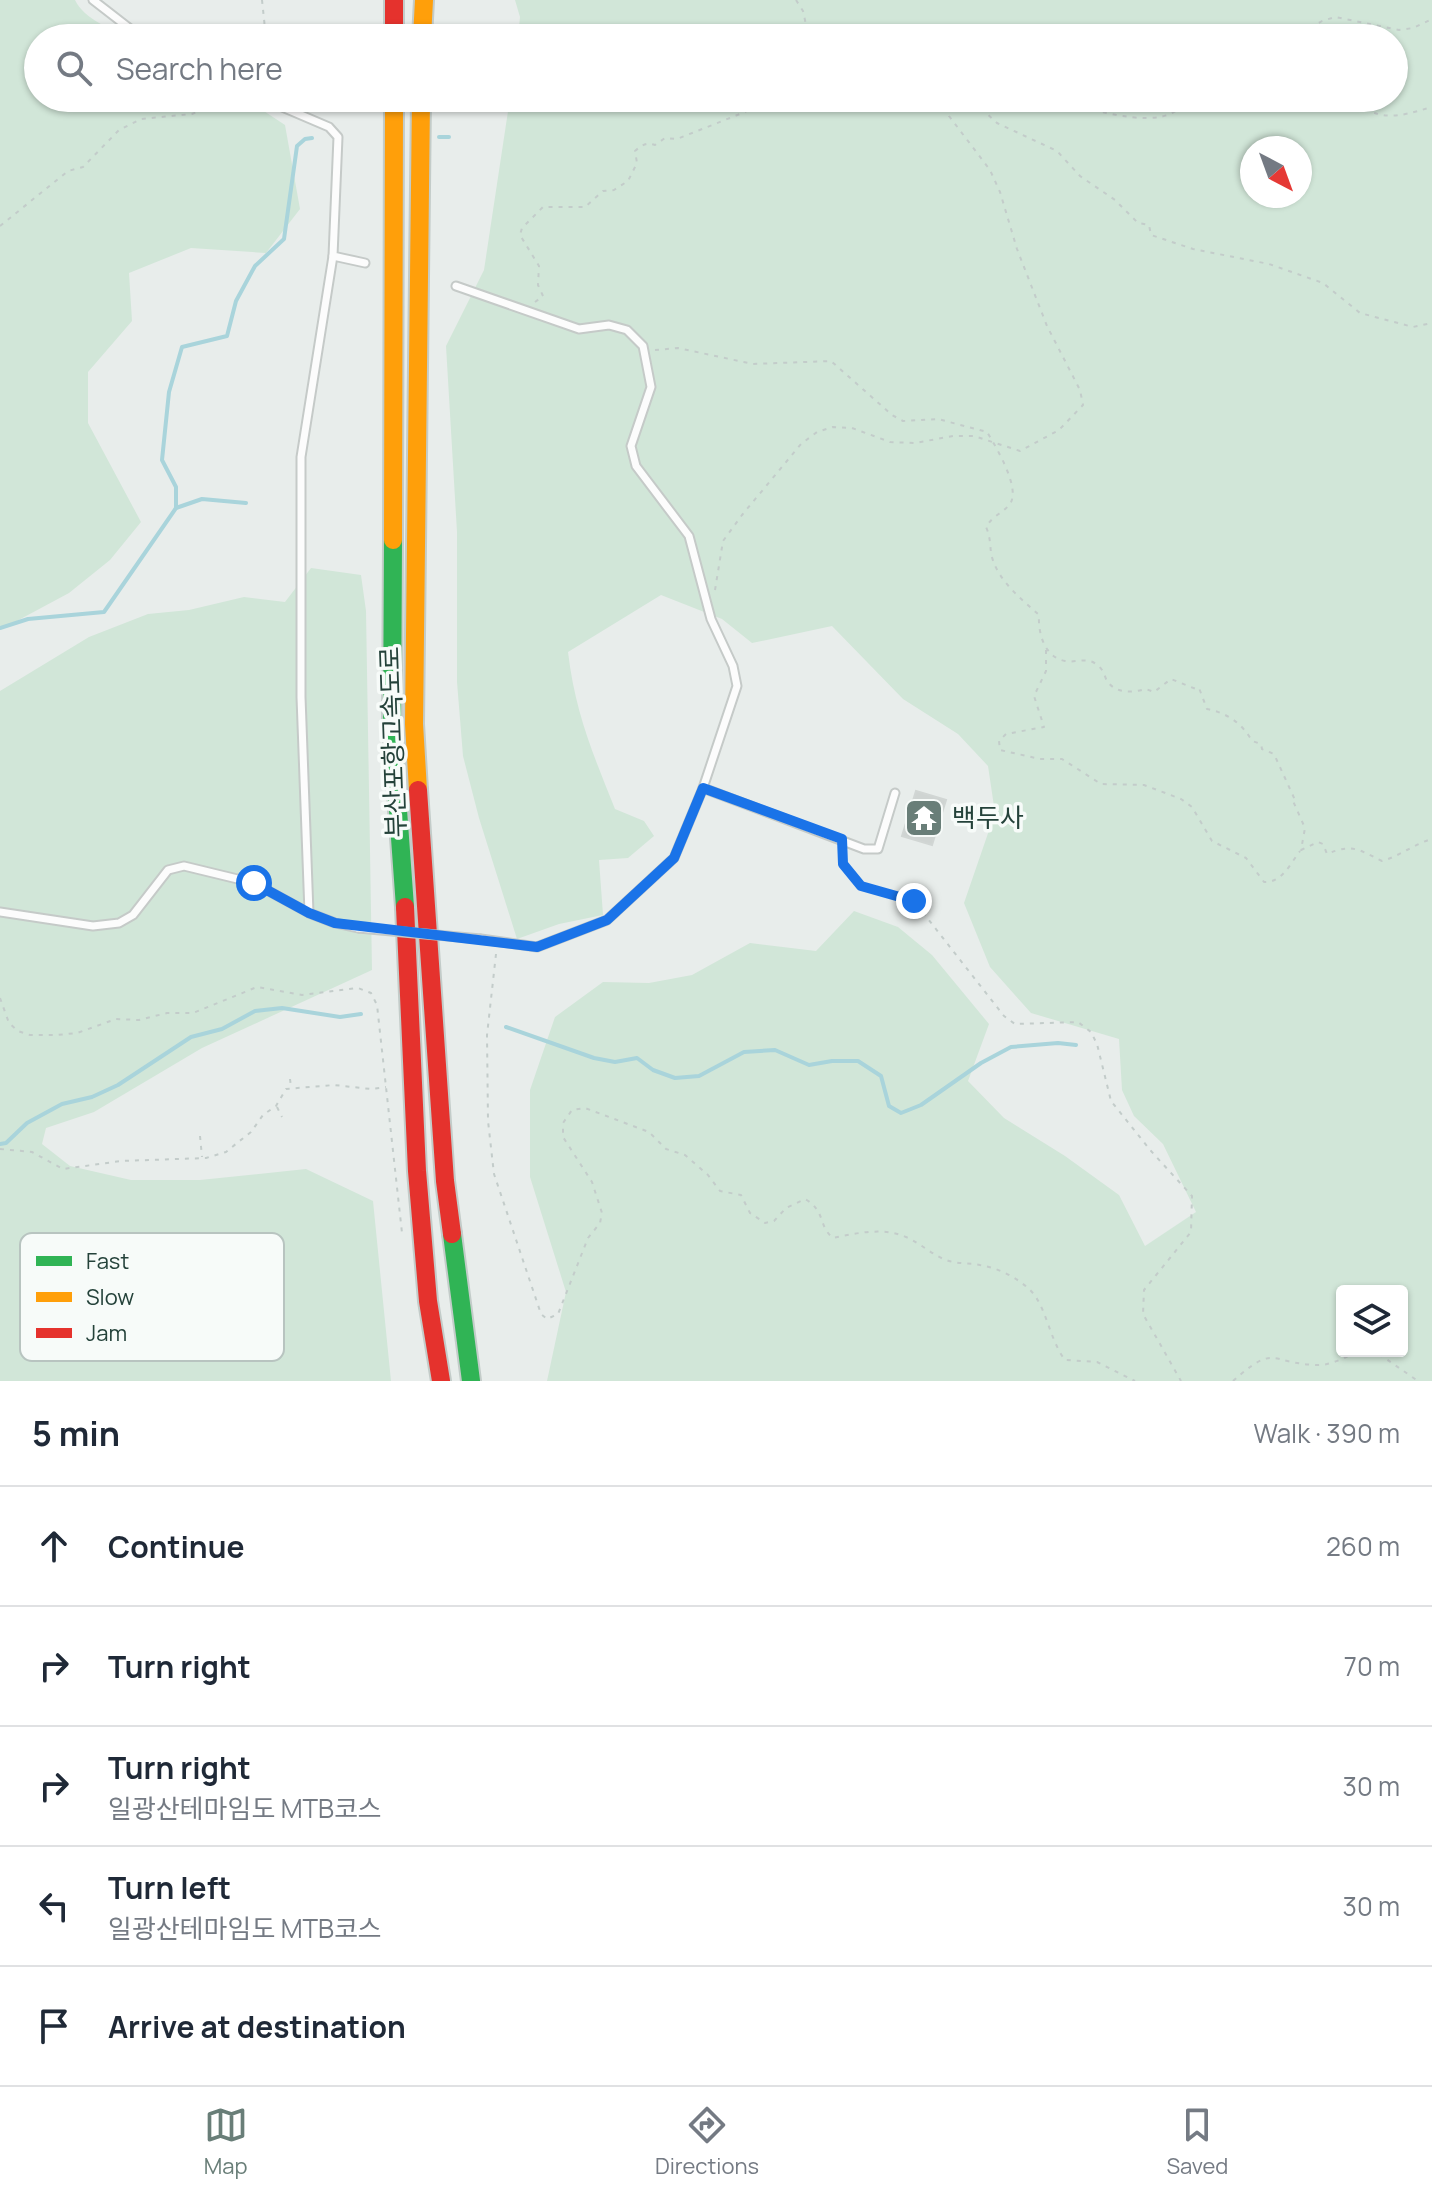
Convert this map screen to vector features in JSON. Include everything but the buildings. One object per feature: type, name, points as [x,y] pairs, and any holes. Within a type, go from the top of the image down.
[{"type":"highway","points":[[394,0],[394,24]]},
{"type":"highway","points":[[423,24],[424,0]]},
{"type":"highway","name":"부산포항고속도로","points":[[394,112],[392,727],[408,942],[417,1171],[428,1301],[441,1381]]},
{"type":"highway","name":"부산포항고속도로","points":[[421,112],[414,724],[445,1181],[471,1381]]},
{"type":"lane","points":[[93,0],[124,24]]},
{"type":"lane","points":[[294,112],[329,127],[338,137],[333,256],[301,457],[301,697],[309,913]]},
{"type":"lane","points":[[333,256],[365,263]]},
{"type":"lane","points":[[0,912],[93,926],[119,923],[133,915],[168,870],[184,866],[254,883],[309,913],[335,923],[537,947],[607,920],[674,858],[703,788],[737,686],[733,666],[711,619],[689,536],[636,466],[633,456],[631,446],[651,387],[643,346],[627,330],[609,325],[579,329],[456,286]]},
{"type":"lane","points":[[703,788],[864,849],[878,849],[895,793]]},
{"type":"path","points":[[262,0],[265,24]]},
{"type":"path","points":[[796,0],[806,24]]},
{"type":"path","points":[[1317,24],[1335,17],[1369,24]]},
{"type":"path","points":[[1408,29],[1432,19]]},
{"type":"path","points":[[1367,112],[1385,117],[1432,107]]},
{"type":"path","points":[[0,226],[68,171],[83,167],[119,130],[141,119],[197,112]]},
{"type":"path","points":[[528,303],[539,302],[543,296],[538,285],[539,266],[520,235],[522,228],[535,214],[543,207],[552,205],[585,207],[603,191],[614,190],[628,181],[637,163],[635,151],[642,145],[655,145],[665,138],[677,139],[745,112]]},
{"type":"path","points":[[715,592],[723,541],[781,467],[801,444],[817,432],[833,427],[852,428],[890,442],[915,443],[953,436],[974,436],[1020,451],[1059,430],[1083,405],[1080,390],[1047,326],[990,170],[948,112]]},
{"type":"path","points":[[985,112],[997,123],[1057,151],[1080,176],[1115,200],[1138,223],[1149,225],[1151,235],[1193,249],[1269,264],[1323,283],[1360,313],[1413,327],[1432,323]]},
{"type":"path","points":[[1100,112],[1126,117],[1163,116],[1175,112]]},
{"type":"path","points":[[644,351],[678,348],[753,364],[831,361],[892,415],[903,421],[938,419],[987,432],[1014,489],[1010,504],[986,527],[991,554],[1010,589],[1039,615],[1038,626],[1046,650],[1046,671],[1034,696],[1044,727],[1006,734],[999,741],[1000,750],[1040,759],[1062,759],[1101,784],[1144,785],[1181,799],[1192,807],[1212,841],[1246,858],[1266,882],[1281,877],[1301,850],[1305,828],[1293,801],[1294,795],[1284,780],[1274,754],[1252,741],[1241,724],[1207,709],[1199,688],[1171,679],[1154,692],[1146,689],[1120,691],[1108,683],[1099,665],[1091,661],[1062,661],[1046,650]]},
{"type":"path","points":[[842,839],[843,864],[861,886],[914,901],[1004,1016],[1015,1024],[1078,1022],[1091,1032],[1097,1044],[1111,1101],[1192,1196],[1191,1232],[1144,1290],[1143,1314],[1181,1381]]},
{"type":"path","points":[[1301,850],[1318,842],[1323,844],[1327,854],[1354,848],[1365,850],[1382,861],[1432,839]]},
{"type":"path","points":[[498,942],[487,1035],[488,1121],[494,1174],[541,1314],[547,1319],[558,1314],[588,1238],[600,1223],[602,1213],[598,1196],[563,1137],[566,1116],[572,1110],[585,1108],[649,1132],[666,1149],[685,1155],[720,1191],[741,1195],[750,1213],[765,1223],[774,1221],[786,1208],[805,1199],[817,1206],[828,1235],[833,1238],[865,1231],[895,1233],[952,1262],[980,1265],[1007,1274],[1031,1290],[1039,1301],[1057,1349],[1065,1360],[1097,1362],[1135,1381]]},
{"type":"path","points":[[0,998],[9,1023],[18,1031],[30,1035],[57,1035],[77,1033],[116,1019],[139,1020],[167,1013],[193,1013],[257,987],[302,995],[358,988],[371,993],[377,1005],[403,1242]]},
{"type":"path","points":[[290,1079],[291,1088]]},
{"type":"path","points":[[0,1149],[32,1152],[63,1169],[121,1161],[202,1158],[226,1152],[251,1132],[263,1115],[276,1106],[286,1089],[334,1085],[371,1089],[386,1087]]},
{"type":"path","points":[[276,1106],[282,1117]]},
{"type":"path","points":[[200,1136],[202,1158]]},
{"type":"path","points":[[1233,1381],[1254,1363],[1271,1356],[1318,1366],[1343,1357]]},
{"type":"path","points":[[1383,1357],[1418,1381]]},
{"type":"green space","points":[[0,0],[75,0],[85,13],[102,24],[24,24],[24,112],[265,112],[285,125],[300,209],[266,253],[191,248],[129,273],[132,321],[88,372],[88,423],[141,522],[110,560],[69,593],[0,630]]},
{"type":"green space","points":[[515,0],[1432,0],[1432,1381],[547,1381],[566,1292],[530,1177],[530,1090],[555,1017],[603,982],[649,983],[692,975],[750,943],[816,951],[854,911],[898,927],[932,955],[989,1024],[968,1081],[1004,1118],[1119,1195],[1145,1246],[1196,1212],[1163,1144],[1134,1116],[1122,1090],[1119,1039],[1031,1013],[990,967],[964,903],[995,813],[988,766],[958,734],[903,699],[832,626],[752,643],[722,619],[661,595],[568,652],[580,714],[615,809],[644,821],[654,836],[628,858],[599,860],[603,915],[559,924],[517,939],[463,756],[457,682],[457,532],[446,346],[484,270],[508,112],[1408,112],[1408,24],[519,24]]},
{"type":"green space","points":[[311,568],[361,575],[366,611],[372,970],[202,1048],[94,1112],[46,1128],[42,1144],[70,1166],[131,1180],[200,1180],[306,1169],[373,1201],[391,1381],[0,1381],[0,691],[89,637],[148,614],[189,610],[244,597],[285,602]]},
{"type":"waterway","points":[[439,137],[449,137]]},
{"type":"waterway","points":[[176,508],[176,487],[162,460],[169,392],[182,347],[227,336],[236,301],[255,266],[284,239],[297,146],[305,139],[312,138]]},
{"type":"waterway","points":[[0,628],[28,619],[104,612],[176,508],[202,499],[246,503]]},
{"type":"waterway","points":[[0,1144],[6,1143],[27,1123],[62,1104],[92,1097],[118,1085],[191,1037],[222,1029],[255,1011],[282,1008],[340,1017],[361,1014]]},
{"type":"waterway","points":[[506,1027],[594,1058],[615,1062],[637,1058],[653,1070],[675,1078],[699,1076],[744,1052],[775,1050],[809,1065],[858,1061],[881,1076],[889,1106],[901,1113],[921,1105],[981,1063],[1011,1047],[1058,1043],[1076,1045]]},
{"type":"traffic: fast","points":[[393,540],[392,727],[405,907]]},
{"type":"traffic: fast","points":[[452,1234],[471,1381]]},
{"type":"traffic: slow","points":[[423,24],[424,0]]},
{"type":"traffic: slow","points":[[393,540],[394,112]]},
{"type":"traffic: slow","points":[[418,790],[414,724],[421,112]]},
{"type":"traffic: jam","points":[[394,0],[394,24]]},
{"type":"traffic: jam","points":[[418,790],[445,1181],[452,1234]]},
{"type":"traffic: jam","points":[[405,907],[417,1171],[428,1301],[441,1381]]},
{"type":"place","name":"백두사","points":[[924,818]]},
{"type":"route","points":[[254,883],[309,913],[335,923],[537,947],[607,920],[674,858],[703,788],[842,839],[843,864],[861,886],[914,901]]}]
